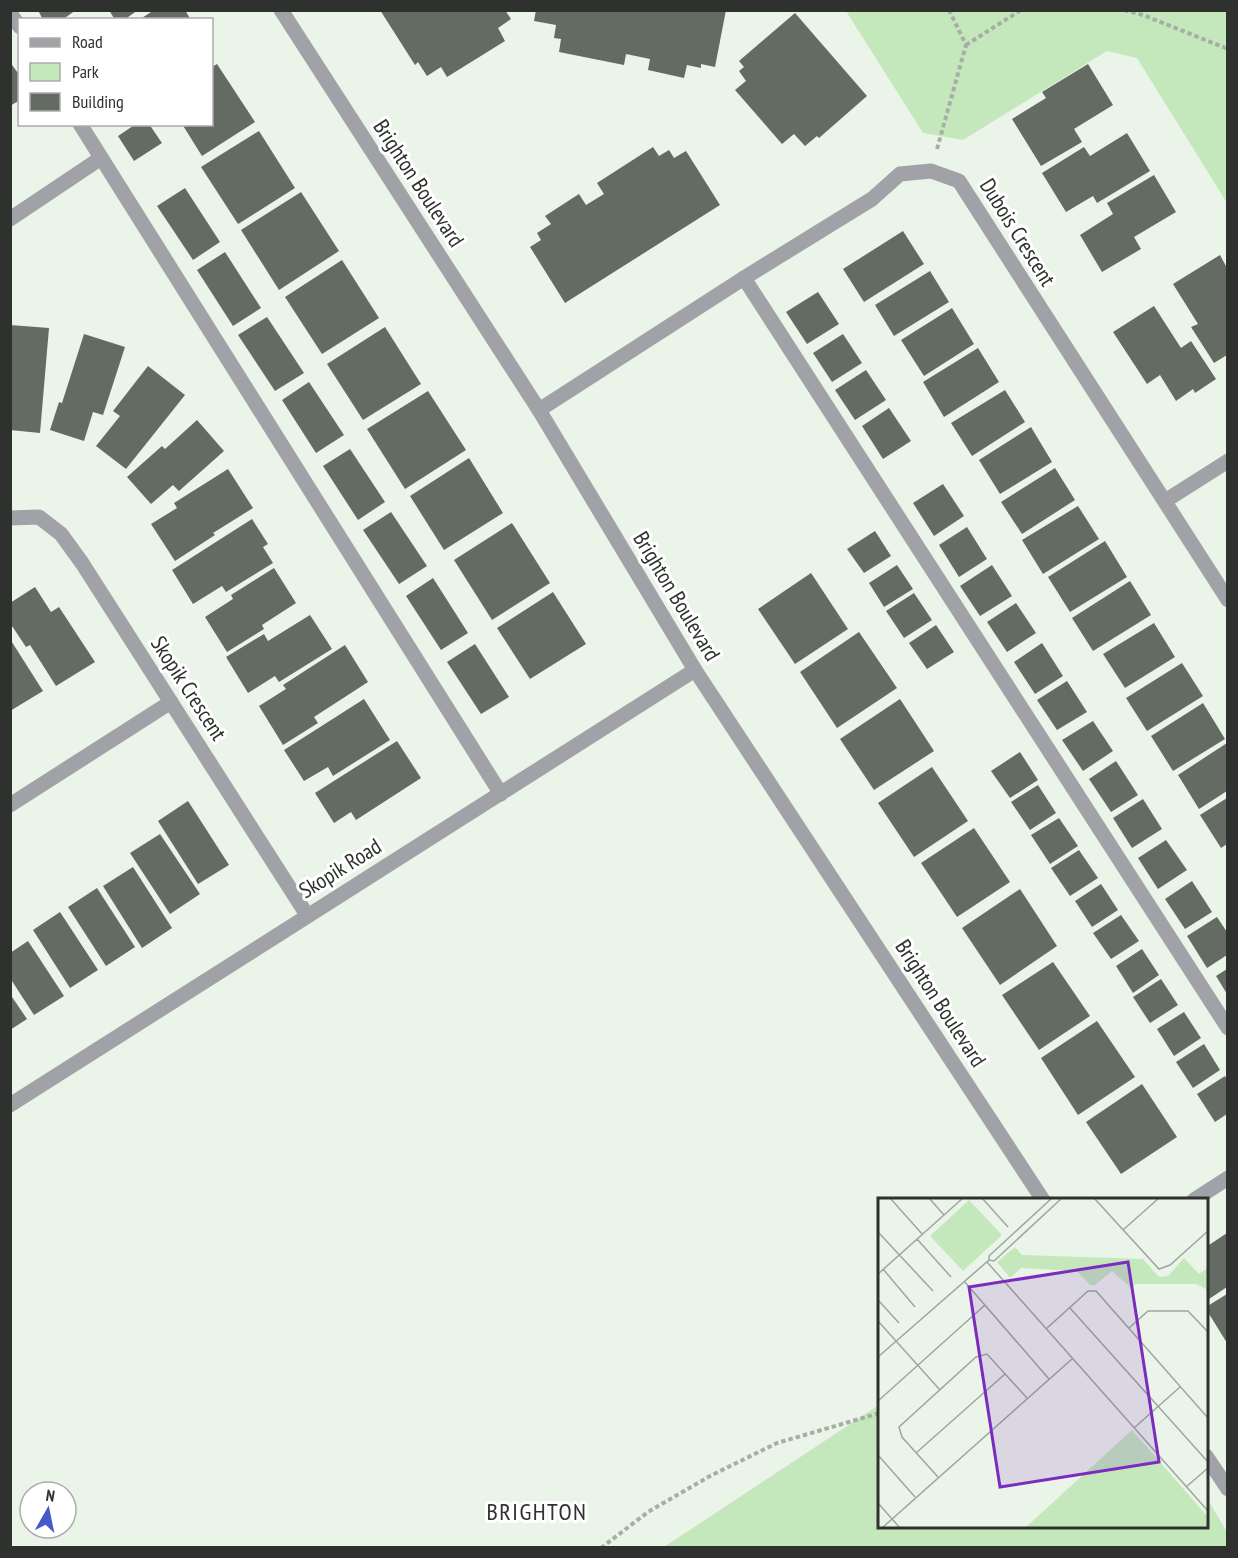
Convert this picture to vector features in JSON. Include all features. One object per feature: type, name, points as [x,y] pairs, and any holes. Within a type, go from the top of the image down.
[{"type":"street","name":"Brighton Boulevard","points":[[281,10],[539,410],[695,670],[1042,1198]]},
{"type":"street","points":[[81,126],[501,794]]},
{"type":"street","points":[[10,219],[101,159]]},
{"type":"street","name":"Dubois Crescent","points":[[539,410],[872,199],[900,174],[931,171],[959,181],[1227,600]]},
{"type":"street","points":[[744,278],[1227,1028]]},
{"type":"street","points":[[1165,501],[1227,461]]},
{"type":"street","name":"Skopik Crescent","points":[[10,518],[39,517],[61,534],[82,563],[307,915]]},
{"type":"street","name":"Skopik Road","points":[[10,1105],[695,670]]},
{"type":"street","points":[[10,805],[171,702]]},
{"type":"street","points":[[1197,1198],[1227,1178]]},
{"type":"street","points":[[1208,1459],[1227,1489]]},
{"type":"path","points":[[941,134],[966,45],[949,10]]},
{"type":"path","points":[[966,45],[1021,10]]},
{"type":"path","points":[[1124,10],[1143,15],[1227,49]]},
{"type":"path","points":[[600,1548],[648,1512],[710,1476],[777,1443],[878,1413]]},
{"type":"green space","points":[[846,11],[1227,11],[1227,203],[1137,58],[1107,51],[963,140],[923,133]]},
{"type":"green space","points":[[878,1406],[878,1528],[1208,1528],[1208,1500],[1227,1532],[1227,1547],[664,1547]]},
{"type":"building","points":[[38,10],[76,10],[65,18],[42,18]]},
{"type":"building","points":[[109,10],[138,10],[127,18],[114,18]]},
{"type":"building","points":[[154,10],[185,10],[190,18],[142,18]]},
{"type":"building","points":[[380,10],[505,10],[511,19],[498,28],[505,41],[447,77],[441,67],[427,76],[418,62],[415,65]]},
{"type":"building","points":[[536,10],[726,10],[715,67],[701,64],[701,68],[687,65],[684,78],[648,70],[650,59],[626,54],[624,65],[559,52],[561,39],[554,38],[556,25],[534,21]]},
{"type":"building","points":[[795,13],[867,96],[819,138],[817,136],[805,146],[794,134],[782,144],[735,90],[746,81],[739,71],[744,67],[739,61]]},
{"type":"building","points":[[10,62],[18,73],[18,101],[10,106]]},
{"type":"building","points":[[217,64],[255,122],[202,156],[183,126],[213,126],[213,66]]},
{"type":"building","points":[[1088,64],[1113,105],[1074,129],[1082,142],[1041,166],[1012,119],[1046,98],[1042,92]]},
{"type":"building","points":[[133,126],[150,126],[162,143],[134,161],[118,136]]},
{"type":"building","points":[[259,131],[295,188],[238,224],[201,167]]},
{"type":"building","points":[[1127,133],[1150,171],[1097,203],[1093,196],[1066,212],[1042,173],[1084,147],[1090,156]]},
{"type":"building","points":[[653,147],[659,156],[669,150],[674,158],[686,151],[720,205],[565,303],[530,247],[541,240],[537,233],[551,224],[545,216],[579,194],[586,205],[604,194],[597,183]]},
{"type":"building","points":[[1154,175],[1176,212],[1134,237],[1141,249],[1102,272],[1080,235],[1113,214],[1107,203]]},
{"type":"building","points":[[185,188],[220,242],[193,260],[157,206]]},
{"type":"building","points":[[301,192],[339,251],[279,290],[241,230]]},
{"type":"building","points":[[903,231],[924,264],[864,302],[843,269]]},
{"type":"building","points":[[225,252],[261,308],[233,326],[197,270]]},
{"type":"building","points":[[1220,255],[1227,268],[1227,355],[1214,363],[1191,327],[1198,324],[1173,284]]},
{"type":"building","points":[[342,260],[379,318],[322,354],[285,297]]},
{"type":"building","points":[[930,271],[949,302],[894,336],[875,305]]},
{"type":"building","points":[[818,292],[839,324],[807,344],[786,312]]},
{"type":"building","points":[[1154,306],[1181,348],[1191,341],[1216,379],[1195,393],[1193,389],[1176,401],[1160,375],[1147,384],[1113,332]]},
{"type":"building","points":[[952,308],[974,344],[924,376],[901,340]]},
{"type":"building","points":[[267,317],[304,373],[275,391],[238,335]]},
{"type":"building","points":[[10,325],[49,328],[40,433],[10,430]]},
{"type":"building","points":[[385,327],[421,384],[363,420],[327,364]]},
{"type":"building","points":[[84,334],[125,347],[103,415],[93,412],[84,441],[50,430],[59,402],[62,403]]},
{"type":"building","points":[[843,334],[862,363],[832,382],[813,353]]},
{"type":"building","points":[[978,348],[999,382],[944,417],[923,382]]},
{"type":"building","points":[[148,366],[185,395],[126,469],[96,446],[120,416],[113,411]]},
{"type":"building","points":[[866,370],[886,400],[855,420],[835,390]]},
{"type":"building","points":[[309,382],[344,435],[316,453],[282,400]]},
{"type":"building","points":[[1005,390],[1025,422],[972,456],[951,423]]},
{"type":"building","points":[[428,391],[466,450],[405,489],[367,429]]},
{"type":"building","points":[[889,408],[911,441],[883,459],[862,426]]},
{"type":"building","points":[[197,420],[224,451],[179,491],[173,485],[151,504],[127,477],[162,446],[165,449]]},
{"type":"building","points":[[1031,427],[1052,462],[1000,494],[979,460]]},
{"type":"building","points":[[350,449],[385,502],[358,520],[323,466]]},
{"type":"building","points":[[469,458],[503,513],[444,550],[410,496]]},
{"type":"building","points":[[1055,468],[1075,500],[1022,534],[1001,502]]},
{"type":"building","points":[[228,469],[253,508],[213,533],[215,535],[175,561],[151,524],[177,508],[174,503]]},
{"type":"building","points":[[943,484],[964,516],[934,536],[913,503]]},
{"type":"building","points":[[1078,506],[1099,539],[1043,574],[1022,540]]},
{"type":"building","points":[[391,512],[427,566],[399,584],[363,530]]},
{"type":"building","points":[[252,519],[268,544],[263,547],[273,563],[226,592],[222,586],[193,604],[172,570]]},
{"type":"building","points":[[512,523],[550,583],[492,620],[454,560]]},
{"type":"building","points":[[967,527],[987,559],[959,577],[939,545]]},
{"type":"building","points":[[875,531],[891,556],[864,573],[847,549]]},
{"type":"building","points":[[1105,541],[1127,577],[1070,612],[1048,577]]},
{"type":"building","points":[[897,565],[913,589],[884,607],[869,583]]},
{"type":"building","points":[[992,565],[1012,596],[980,616],[960,586]]},
{"type":"building","points":[[274,568],[296,603],[262,625],[264,629],[227,652],[205,617],[233,599],[231,595]]},
{"type":"building","points":[[811,573],[848,629],[795,664],[758,609]]},
{"type":"building","points":[[433,578],[468,633],[441,650],[406,596]]},
{"type":"building","points":[[1130,581],[1151,615],[1093,651],[1072,618]]},
{"type":"building","points":[[35,587],[51,612],[59,607],[95,662],[56,686],[30,645],[26,647],[10,623],[10,603]]},
{"type":"building","points":[[553,592],[586,644],[530,679],[497,628]]},
{"type":"building","points":[[914,593],[932,620],[904,638],[886,611]]},
{"type":"building","points":[[1016,603],[1036,633],[1007,652],[987,622]]},
{"type":"building","points":[[310,615],[332,649],[279,682],[275,676],[248,693],[226,657],[264,634],[268,641]]},
{"type":"building","points":[[1154,623],[1175,657],[1125,688],[1103,654]]},
{"type":"building","points":[[936,625],[954,652],[927,669],[909,643]]},
{"type":"building","points":[[859,632],[897,688],[837,728],[800,672]]},
{"type":"building","points":[[10,639],[43,691],[10,711]]},
{"type":"building","points":[[1042,643],[1063,676],[1035,694],[1014,662]]},
{"type":"building","points":[[475,644],[509,697],[481,714],[447,662]]},
{"type":"building","points":[[345,645],[368,682],[314,717],[318,723],[283,745],[259,706],[286,689],[283,685]]},
{"type":"building","points":[[1182,663],[1203,696],[1147,731],[1126,698]]},
{"type":"building","points":[[1067,681],[1087,712],[1057,730],[1037,700]]},
{"type":"building","points":[[364,699],[390,740],[333,776],[328,767],[304,781],[284,750]]},
{"type":"building","points":[[900,699],[934,751],[874,790],[840,739]]},
{"type":"building","points":[[1203,703],[1225,739],[1173,771],[1151,736]]},
{"type":"building","points":[[1093,721],[1113,751],[1083,771],[1062,740]]},
{"type":"building","points":[[397,741],[421,778],[356,820],[351,812],[334,823],[315,793]]},
{"type":"building","points":[[1227,743],[1227,791],[1199,809],[1178,775]]},
{"type":"building","points":[[1020,752],[1038,780],[1010,798],[991,771]]},
{"type":"building","points":[[1116,761],[1138,795],[1111,812],[1089,779]]},
{"type":"building","points":[[932,767],[968,821],[914,857],[878,803]]},
{"type":"building","points":[[1038,785],[1056,813],[1030,830],[1011,802]]},
{"type":"building","points":[[1227,798],[1227,844],[1221,848],[1200,815]]},
{"type":"building","points":[[1143,799],[1162,829],[1132,848],[1113,818]]},
{"type":"building","points":[[188,801],[229,865],[198,884],[158,821]]},
{"type":"building","points":[[1059,818],[1078,846],[1050,864],[1031,835]]},
{"type":"building","points":[[974,828],[1010,882],[957,917],[921,863]]},
{"type":"building","points":[[160,834],[200,894],[170,914],[130,853]]},
{"type":"building","points":[[1166,840],[1187,870],[1158,889],[1138,858]]},
{"type":"building","points":[[1079,850],[1098,878],[1070,896],[1051,868]]},
{"type":"building","points":[[133,867],[172,928],[142,948],[103,886]]},
{"type":"building","points":[[1192,881],[1212,912],[1185,929],[1165,899]]},
{"type":"building","points":[[1101,884],[1118,910],[1092,927],[1075,901]]},
{"type":"building","points":[[97,888],[135,947],[106,966],[68,907]]},
{"type":"building","points":[[1020,889],[1057,946],[1000,985],[962,928]]},
{"type":"building","points":[[60,912],[98,970],[70,988],[33,930]]},
{"type":"building","points":[[1121,915],[1139,941],[1111,959],[1093,933]]},
{"type":"building","points":[[1217,917],[1227,932],[1227,955],[1207,968],[1187,936]]},
{"type":"building","points":[[28,941],[64,996],[34,1015],[10,978],[10,953]]},
{"type":"building","points":[[1142,949],[1159,975],[1133,993],[1116,966]]},
{"type":"building","points":[[1053,962],[1090,1016],[1039,1050],[1002,995]]},
{"type":"building","points":[[1227,969],[1227,994],[1216,976]]},
{"type":"building","points":[[1161,979],[1178,1005],[1150,1023],[1133,997]]},
{"type":"building","points":[[10,994],[27,1019],[10,1030]]},
{"type":"building","points":[[1184,1012],[1201,1038],[1174,1056],[1157,1029]]},
{"type":"building","points":[[1097,1021],[1135,1077],[1078,1115],[1041,1058]]},
{"type":"building","points":[[1204,1044],[1220,1070],[1193,1088],[1176,1062]]},
{"type":"building","points":[[1225,1076],[1227,1114],[1215,1122],[1197,1094]]},
{"type":"building","points":[[1142,1084],[1177,1137],[1121,1174],[1086,1122]]},
{"type":"building","points":[[1227,1233],[1227,1287],[1208,1300],[1208,1246]]},
{"type":"building","points":[[1227,1294],[1227,1343],[1208,1312],[1208,1306]]},
{"type":"district","name":"BRIGHTON","points":[[537,1512]]}]
